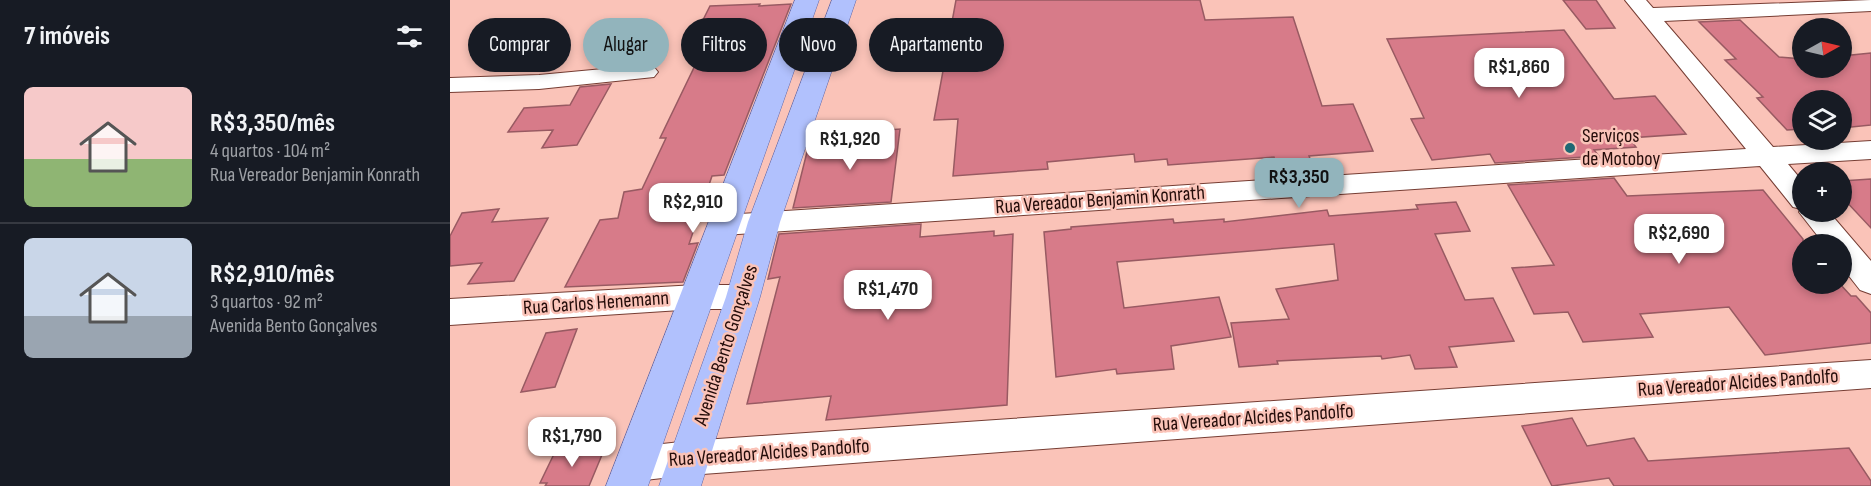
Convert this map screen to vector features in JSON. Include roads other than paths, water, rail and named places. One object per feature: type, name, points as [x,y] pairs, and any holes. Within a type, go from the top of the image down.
[{"type":"main road","name":"Avenida Bento Gonçalves","points":[[631,475],[807,0]]},
{"type":"main road","name":"Avenida Bento Gonçalves","points":[[684,472],[742,297],[764,222],[844,0]]},
{"type":"main road","points":[[775,87],[814,83]]},
{"type":"street","points":[[1641,8],[1871,5]]},
{"type":"street","points":[[1641,8],[1792,187]]},
{"type":"street","points":[[450,85],[539,82],[646,72]]},
{"type":"street","name":"Rua Vereador Benjamin Konrath","points":[[724,225],[1871,150]]},
{"type":"street","points":[[1821,222],[1831,234]]},
{"type":"street","points":[[1852,259],[1871,282]]},
{"type":"street","name":"Rua Carlos Henemann","points":[[450,312],[696,297],[742,297]]},
{"type":"street","name":"Rua Vereador Alcides Pandolfo","points":[[631,475],[1871,374]]},
{"type":"place","name":"Serviços de Motoboy","points":[[1570,148]]}]
